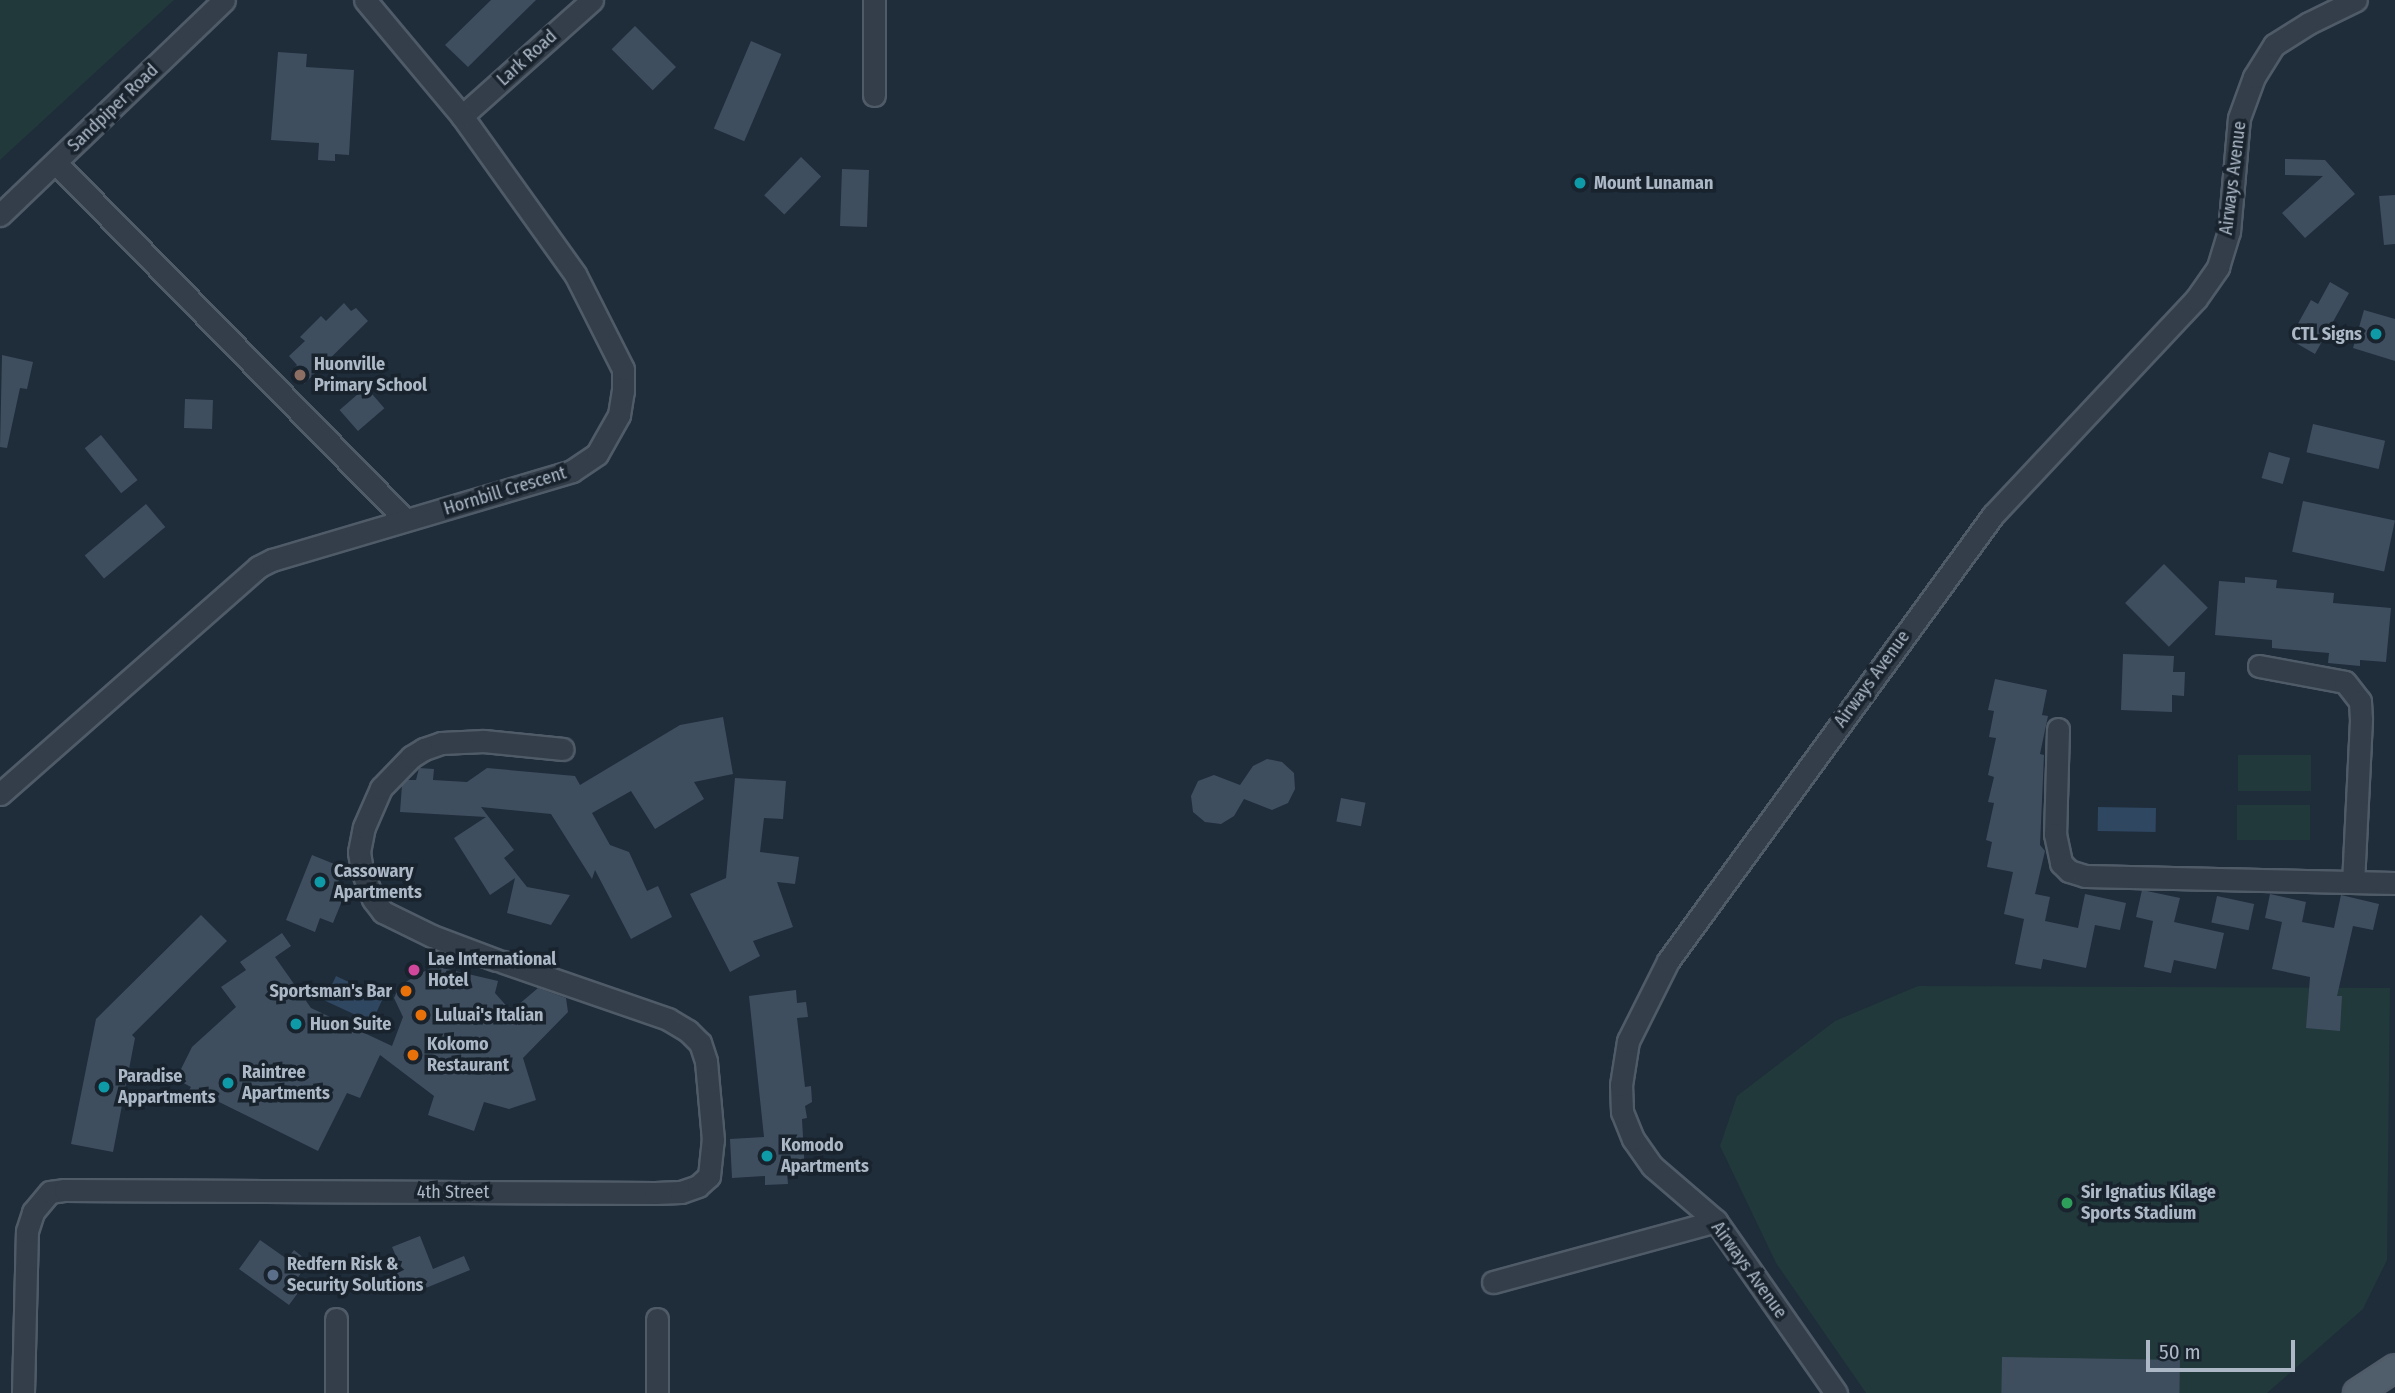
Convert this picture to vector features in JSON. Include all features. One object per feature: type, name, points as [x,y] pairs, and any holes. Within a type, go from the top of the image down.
[{"type":"main road","points":[[2357,1393],[2395,1368]]},
{"type":"street","name":"Sandpiper Road","points":[[0,215],[224,0]]},
{"type":"street","name":"Hornbill Crescent","points":[[0,794],[258,567],[272,560],[572,471],[597,454],[619,415],[623,369],[575,274],[462,116],[365,0]]},
{"type":"street","name":"Lark Road","points":[[462,116],[592,0]]},
{"type":"street","points":[[874,0],[874,95]]},
{"type":"street","name":"Airways Avenue","points":[[1836,1393],[1716,1221],[1652,1166],[1633,1139],[1622,1112],[1621,1085],[1628,1041],[1668,961],[1993,515],[2196,299],[2218,267],[2229,232],[2239,118],[2254,77],[2274,45],[2309,23],[2356,0]]},
{"type":"street","points":[[56,163],[405,520]]},
{"type":"street","points":[[2259,666],[2345,682],[2360,701],[2353,882]]},
{"type":"street","points":[[2058,729],[2055,834],[2061,863],[2069,871],[2085,876],[2395,883]]},
{"type":"street","name":"4th Street","points":[[23,1393],[27,1231],[33,1212],[50,1192],[65,1189],[655,1193],[681,1192],[698,1186],[709,1176],[713,1140],[706,1061],[700,1043],[688,1031],[668,1019],[432,936],[383,912],[373,899],[362,872],[359,852],[364,827],[381,788],[411,757],[424,749],[441,743],[484,741],[563,749]]},
{"type":"street","points":[[1493,1282],[1716,1221]]},
{"type":"street","points":[[336,1319],[336,1393]]},
{"type":"street","points":[[657,1319],[657,1393]]},
{"type":"green space","points":[[0,0],[174,0],[0,160]]},
{"type":"green space","points":[[2238,755],[2311,755],[2311,791],[2238,791]]},
{"type":"green space","points":[[2237,805],[2310,805],[2310,840],[2237,840]]},
{"type":"green space","name":"Sir Ignatius Kilage Sports Stadium","points":[[1918,986],[2390,988],[2387,1260],[2363,1309],[2267,1393],[1866,1393],[1776,1263],[1720,1146],[1737,1096],[1835,1021]]},
{"type":"water","points":[[2098,807],[2156,808],[2156,832],[2098,831]]},
{"type":"water","points":[[336,976],[383,998],[372,1022],[325,1000]]},
{"type":"building","points":[[491,0],[536,0],[468,67],[445,45]]},
{"type":"building","points":[[635,26],[676,67],[653,90],[612,49]]},
{"type":"building","points":[[751,41],[781,54],[744,141],[714,128]]},
{"type":"building","points":[[278,52],[307,54],[306,67],[354,70],[349,155],[335,154],[335,161],[318,160],[319,143],[271,140]]},
{"type":"building","points":[[801,157],[821,176],[784,215],[764,195]]},
{"type":"building","points":[[2285,159],[2325,160],[2355,194],[2305,238],[2282,213],[2323,176],[2285,175]]},
{"type":"building","points":[[842,169],[869,170],[867,227],[840,226]]},
{"type":"building","points":[[2395,195],[2395,244],[2384,245],[2379,196]]},
{"type":"building","points":[[2330,282],[2349,293],[2315,354],[2296,343],[2302,333],[2295,329],[2311,300],[2318,304]]},
{"type":"building","points":[[344,303],[351,311],[356,308],[368,321],[304,384],[291,371],[297,365],[289,356],[305,341],[300,337],[321,316],[326,321]]},
{"type":"building","name":"CTL Signs","points":[[2364,310],[2395,319],[2395,361],[2353,348]]},
{"type":"building","points":[[2,355],[33,362],[27,389],[20,388],[7,448],[0,447]]},
{"type":"building","points":[[366,387],[384,408],[358,431],[340,410]]},
{"type":"building","points":[[185,399],[213,400],[212,429],[184,428]]},
{"type":"building","points":[[2313,424],[2385,441],[2379,469],[2306,452]]},
{"type":"building","points":[[101,435],[138,480],[121,493],[85,448]]},
{"type":"building","points":[[2269,452],[2290,458],[2283,484],[2262,478]]},
{"type":"building","points":[[2303,501],[2395,521],[2384,571],[2292,552]]},
{"type":"building","points":[[146,504],[165,527],[104,578],[85,555]]},
{"type":"building","points":[[2164,564],[2208,608],[2169,647],[2125,603]]},
{"type":"building","points":[[2245,577],[2277,580],[2276,588],[2334,593],[2333,603],[2391,608],[2386,662],[2360,660],[2360,666],[2328,663],[2329,653],[2272,648],[2272,640],[2215,635],[2219,581],[2245,583]]},
{"type":"building","points":[[2123,654],[2174,656],[2173,672],[2185,672],[2184,696],[2172,695],[2172,712],[2121,710]]},
{"type":"building","points":[[1995,679],[2047,690],[2042,715],[2048,716],[2040,754],[2044,755],[2040,845],[2045,851],[2035,894],[2050,897],[2045,921],[2078,928],[2085,894],[2126,903],[2120,930],[2095,925],[2086,968],[2043,959],[2041,969],[2015,964],[2024,919],[2004,914],[2013,872],[1987,867],[1992,842],[1986,840],[1994,803],[1988,802],[1994,777],[1988,775],[1996,738],[1989,737],[1994,711],[1988,710]]},
{"type":"building","points":[[723,717],[733,774],[694,782],[704,799],[655,829],[631,791],[592,813],[610,845],[629,852],[647,891],[658,886],[672,917],[631,939],[595,870],[592,879],[551,814],[481,807],[514,850],[504,858],[527,887],[570,895],[551,925],[507,913],[515,878],[490,895],[454,838],[486,817],[400,812],[402,785],[407,780],[416,780],[419,768],[434,769],[433,780],[467,782],[487,768],[575,776],[580,785],[680,725]]},
{"type":"building","points":[[1267,759],[1282,762],[1294,773],[1295,789],[1288,803],[1272,810],[1244,799],[1234,816],[1221,824],[1205,822],[1193,812],[1191,796],[1198,781],[1214,775],[1240,785],[1253,766]]},
{"type":"building","points":[[735,778],[786,781],[783,819],[764,818],[760,852],[799,857],[795,884],[777,882],[793,927],[753,941],[760,956],[730,972],[690,894],[726,878]]},
{"type":"building","points":[[1341,798],[1366,803],[1361,826],[1336,822]]},
{"type":"building","name":"Cassowary Apartments","points":[[312,855],[344,868],[332,897],[342,901],[333,923],[320,918],[315,932],[286,920]]},
{"type":"building","points":[[2142,890],[2180,898],[2174,922],[2224,933],[2216,969],[2174,960],[2171,973],[2144,967],[2153,921],[2136,917]]},
{"type":"building","points":[[2270,894],[2306,902],[2302,922],[2334,928],[2341,895],[2379,904],[2373,930],[2353,926],[2337,996],[2342,996],[2340,1031],[2306,1028],[2310,977],[2272,969],[2282,922],[2265,918]]},
{"type":"building","points":[[2217,896],[2254,904],[2249,930],[2211,922]]},
{"type":"building","name":"Paradise Appartments","points":[[201,915],[227,941],[132,1035],[135,1038],[113,1152],[71,1144],[96,1019]]},
{"type":"building","points":[[282,933],[291,946],[275,957],[311,1008],[392,1046],[403,1017],[394,998],[400,985],[434,966],[498,981],[495,993],[511,1011],[538,988],[566,998],[568,1012],[523,1058],[536,1100],[509,1109],[484,1102],[474,1131],[428,1115],[434,1096],[380,1055],[360,1098],[347,1093],[318,1151],[211,1098],[207,1106],[186,1095],[191,1087],[176,1079],[192,1047],[236,1007],[221,987],[246,970],[240,962]]},
{"type":"building","points":[[796,990],[797,1003],[806,1002],[808,1017],[797,1018],[805,1087],[811,1086],[812,1102],[805,1106],[807,1118],[802,1119],[805,1173],[787,1174],[788,1184],[765,1185],[765,1176],[732,1178],[730,1139],[764,1137],[749,996]]},
{"type":"building","points":[[420,1236],[433,1269],[464,1256],[470,1270],[411,1294],[407,1284],[399,1287],[391,1266],[399,1263],[392,1247]]},
{"type":"building","name":"Redfern Risk & Security Solutions","points":[[260,1240],[287,1259],[294,1250],[309,1262],[296,1280],[303,1286],[289,1305],[239,1269]]},
{"type":"building","points":[[2002,1357],[2180,1360],[2179,1393],[2001,1393]]},
{"type":"place","name":"Mount Lunaman","points":[[1580,183]]},
{"type":"place","name":"CTL Signs","points":[[2376,334]]},
{"type":"place","name":"Huonville Primary School","points":[[300,375]]},
{"type":"place","name":"Cassowary Apartments","points":[[320,882]]},
{"type":"place","name":"Lae International Hotel","points":[[414,970]]},
{"type":"place","name":"Sportsman's Bar","points":[[406,991]]},
{"type":"place","name":"Luluai's Italian","points":[[421,1015]]},
{"type":"place","name":"Huon Suite","points":[[296,1024]]},
{"type":"place","name":"Kokomo Restaurant","points":[[413,1055]]},
{"type":"place","name":"Raintree Apartments","points":[[228,1083]]},
{"type":"place","name":"Paradise Appartments","points":[[104,1087]]},
{"type":"place","name":"Komodo Apartments","points":[[767,1156]]},
{"type":"place","name":"Sir Ignatius Kilage Sports Stadium","points":[[2067,1203]]},
{"type":"place","name":"Redfern Risk & Security Solutions","points":[[273,1275]]}]
